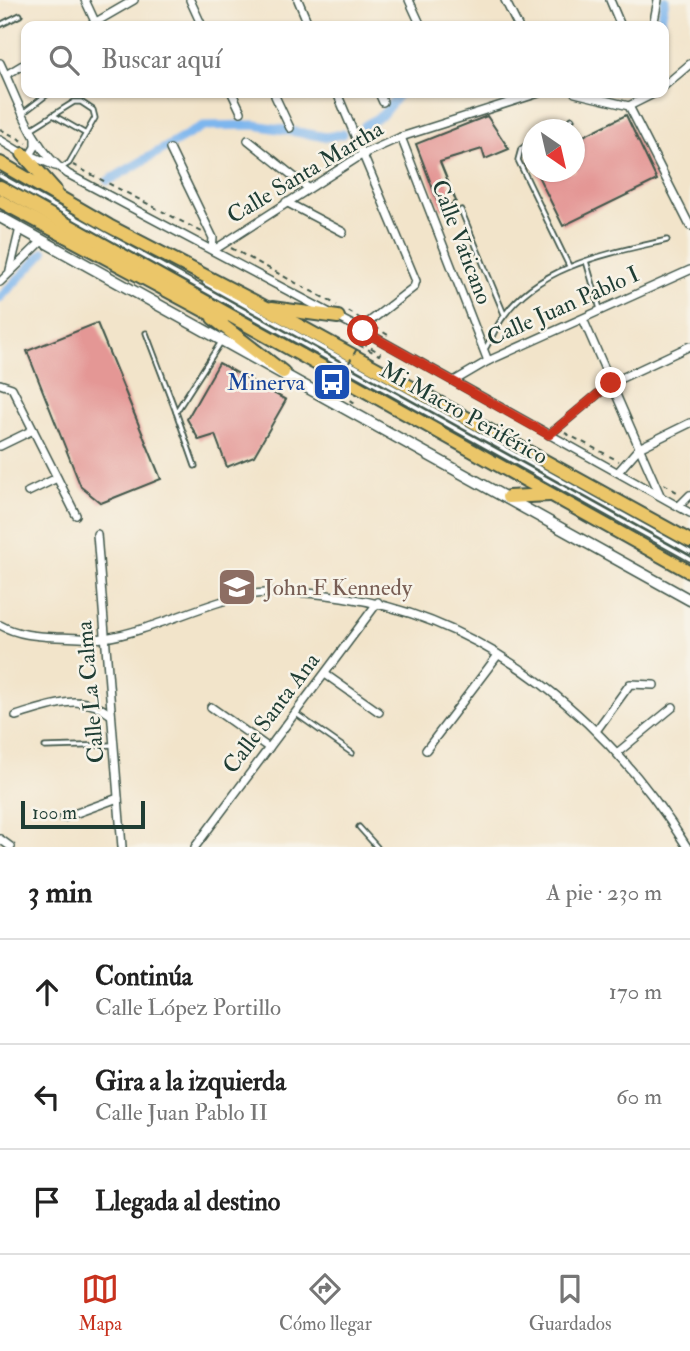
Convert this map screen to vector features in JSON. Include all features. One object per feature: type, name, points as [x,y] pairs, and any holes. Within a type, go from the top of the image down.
[{"type":"highway","points":[[26,154],[62,198]]},
{"type":"highway","points":[[0,163],[109,226],[265,307],[690,541]]},
{"type":"highway","points":[[0,187],[690,572]]},
{"type":"highway","points":[[0,201],[301,362],[321,366]]},
{"type":"highway","points":[[265,307],[338,317]]},
{"type":"highway","points":[[201,310],[283,372]]},
{"type":"highway","points":[[508,497],[551,495]]},
{"type":"street","points":[[85,0],[93,21]]},
{"type":"street","points":[[100,21],[134,0]]},
{"type":"street","points":[[190,0],[200,21]]},
{"type":"street","points":[[298,0],[307,21]]},
{"type":"street","points":[[409,0],[419,21]]},
{"type":"street","points":[[505,0],[516,21]]},
{"type":"street","points":[[610,0],[619,21]]},
{"type":"street","points":[[654,21],[659,0]]},
{"type":"street","points":[[0,63],[35,137],[59,168]]},
{"type":"street","points":[[669,82],[690,64]]},
{"type":"street","points":[[6,75],[21,66]]},
{"type":"street","points":[[234,98],[241,111]]},
{"type":"street","points":[[276,98],[290,128]]},
{"type":"street","points":[[339,98],[416,284],[360,329]]},
{"type":"street","points":[[381,98],[383,102]]},
{"type":"street","name":"Calle Santa Martha","points":[[213,249],[363,154],[401,137],[523,98]]},
{"type":"street","points":[[596,98],[629,106],[644,98]]},
{"type":"street","points":[[629,106],[690,226]]},
{"type":"street","points":[[26,154],[35,146],[35,137]]},
{"type":"street","name":"Calle Vaticano","points":[[401,137],[488,361]]},
{"type":"street","points":[[0,140],[213,249],[690,513]]},
{"type":"street","points":[[248,140],[308,188]]},
{"type":"street","points":[[170,149],[213,238],[213,249]]},
{"type":"street","points":[[286,202],[342,232]]},
{"type":"street","points":[[0,217],[690,600]]},
{"type":"street","points":[[10,271],[20,229]]},
{"type":"street","points":[[0,282],[41,242]]},
{"type":"street","name":"Calle Juan Pablo I","points":[[454,381],[488,361],[690,270]]},
{"type":"street","points":[[583,319],[660,496]]},
{"type":"street","points":[[549,435],[611,383],[690,346]]},
{"type":"street","points":[[0,384],[12,388],[76,515]]},
{"type":"street","points":[[618,472],[639,448],[690,423]]},
{"type":"street","points":[[0,446],[33,430]]},
{"type":"street","points":[[28,492],[57,478]]},
{"type":"street","points":[[678,506],[690,495]]},
{"type":"street","name":"Calle La Calma","points":[[97,534],[122,847]]},
{"type":"street","points":[[0,625],[22,634],[104,638],[243,596],[315,593],[378,602],[459,631],[531,676],[596,731],[617,753],[658,799],[687,847]]},
{"type":"street","name":"Calle Santa Ana","points":[[195,847],[378,602]]},
{"type":"street","points":[[426,750],[498,655]]},
{"type":"street","points":[[325,674],[379,712]]},
{"type":"street","points":[[596,731],[630,684],[654,685]]},
{"type":"street","points":[[16,716],[67,701],[82,701],[99,706],[111,715]]},
{"type":"street","points":[[211,707],[269,748]]},
{"type":"street","points":[[617,753],[673,707]]},
{"type":"street","points":[[63,818],[118,798]]},
{"type":"street","points":[[0,839],[10,847]]},
{"type":"lane","points":[[0,25],[20,15]]},
{"type":"lane","points":[[23,113],[42,98]]},
{"type":"lane","points":[[31,129],[74,102],[80,102],[96,114],[69,163],[59,168]]},
{"type":"lane","points":[[53,115],[86,134]]},
{"type":"lane","points":[[522,148],[518,160],[522,168]]},
{"type":"lane","name":"Mi Macro Periférico","points":[[0,169],[690,552]]},
{"type":"lane","name":"Mi Macro Periférico","points":[[0,176],[690,559]]},
{"type":"lane","points":[[529,182],[569,266]]},
{"type":"lane","points":[[461,209],[505,314]]},
{"type":"lane","points":[[484,350],[505,314],[535,286],[569,266],[667,240]]},
{"type":"lane","points":[[586,261],[600,311]]},
{"type":"lane","points":[[146,333],[195,466]]},
{"type":"lane","points":[[176,412],[221,342]]},
{"type":"lane","points":[[295,713],[352,753]]},
{"type":"lane","points":[[45,747],[113,745]]},
{"type":"lane","points":[[359,827],[377,847]]},
{"type":"path","points":[[356,402],[334,390],[359,345],[379,355],[380,352],[358,340]]},
{"type":"building","points":[[626,115],[657,180],[563,226],[541,182],[585,182],[585,135]]},
{"type":"building","points":[[487,116],[509,149],[485,159],[482,149],[440,162],[456,201],[441,210],[416,144]]},
{"type":"building","points":[[97,323],[161,479],[101,503],[81,487],[27,351]]},
{"type":"building","points":[[219,363],[286,400],[254,456],[227,467],[215,435],[199,440],[187,419]]},
{"type":"waterway","points":[[661,21],[665,0]]},
{"type":"waterway","points":[[364,126],[382,115],[396,98]]},
{"type":"waterway","points":[[108,181],[203,126],[255,125],[326,137],[343,134]]},
{"type":"waterway","points":[[0,298],[44,252]]},
{"type":"place","name":"Minerva","points":[[332,382]]},
{"type":"place","name":"John F Kennedy","points":[[237,587]]},
{"type":"route","points":[[363,331],[549,435],[611,383]]}]
